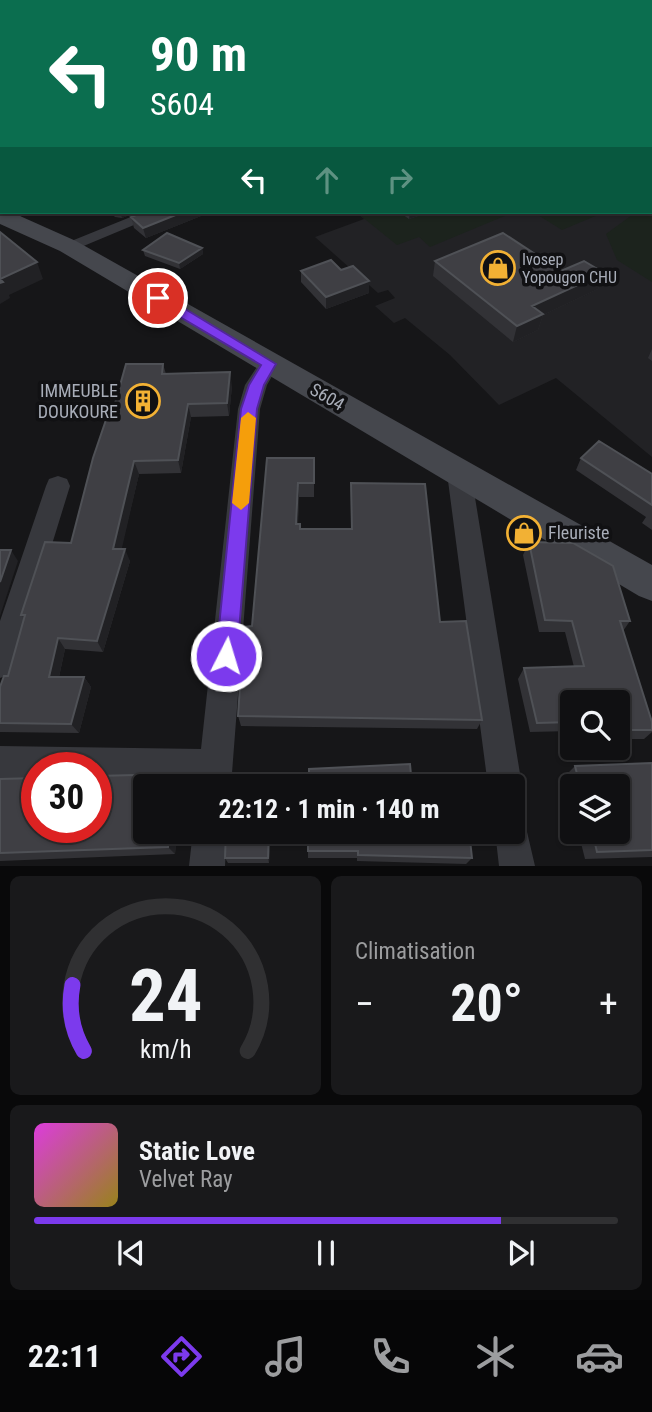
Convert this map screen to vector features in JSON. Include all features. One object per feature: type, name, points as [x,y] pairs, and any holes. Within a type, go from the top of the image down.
[{"type":"street","points":[[68,246],[152,214]]},
{"type":"street","name":"S604","points":[[9,215],[68,246],[652,584]]},
{"type":"street","points":[[215,774],[249,409],[256,385],[269,364]]},
{"type":"street","points":[[459,473],[503,774]]},
{"type":"street","points":[[0,664],[58,486]]},
{"type":"street","points":[[0,762],[184,774]]},
{"type":"street","points":[[207,866],[209,844]]},
{"type":"street","points":[[514,844],[517,866]]},
{"type":"shaded area","points":[[358,214],[652,214],[652,457],[556,378],[499,405],[450,355],[405,318],[394,323],[375,306],[395,298],[388,290],[378,293],[315,237],[364,219]]},
{"type":"shaded area","points":[[358,214],[509,214],[430,247],[419,237],[397,245]]},
{"type":"shaded area","points":[[536,214],[600,214],[562,230]]},
{"type":"shaded area","points":[[652,214],[652,282],[617,260],[606,234],[632,215]]},
{"type":"building","points":[[139,214],[178,214],[143,228],[131,217]]},
{"type":"building","points":[[0,232],[37,262],[0,279]]},
{"type":"building","points":[[167,233],[202,248],[179,263],[143,250]]},
{"type":"building","points":[[503,233],[561,271],[584,261],[604,273],[532,306],[543,314],[517,326],[435,261]]},
{"type":"building","points":[[331,260],[341,270],[353,266],[369,281],[326,297],[301,271]]},
{"type":"building","points":[[126,364],[163,364],[162,374],[230,372],[227,403],[188,404],[178,460],[134,461],[113,549],[125,549],[97,641],[58,638],[49,677],[84,677],[71,724],[0,723],[0,687],[4,676],[8,676],[25,615],[21,615],[45,542],[71,543],[93,458],[108,414],[112,414]]},
{"type":"building","points":[[599,441],[652,474],[652,505],[581,458]]},
{"type":"building","points":[[267,458],[314,458],[314,483],[298,483],[296,524],[300,524],[300,529],[352,529],[351,483],[425,484],[440,622],[466,621],[482,720],[238,716],[244,627],[252,626]]},
{"type":"building","points":[[529,542],[573,543],[613,566],[630,621],[620,621],[652,722],[652,730],[630,730],[630,690],[560,690],[560,722],[537,723],[524,668],[584,666],[572,621],[545,620]]},
{"type":"building","points":[[0,550],[11,550],[0,582]]},
{"type":"building","points":[[652,763],[652,850],[597,852],[595,844],[630,844],[630,774],[577,774],[575,766]]},
{"type":"building","points":[[410,764],[411,774],[309,774],[309,769]]},
{"type":"building","points":[[133,775],[133,844],[168,844],[168,847],[0,853],[0,779],[21,778],[21,843],[112,843],[112,776]]},
{"type":"building","points":[[226,844],[269,844],[268,858],[225,858]]},
{"type":"building","points":[[308,844],[470,844],[472,858],[358,855],[358,851],[308,851]]},
{"type":"slow traffic","points":[[241,503],[248,418]]},
{"type":"place","name":"Ivosep Yopougon CHU","points":[[498,268]]},
{"type":"place","name":"IMMEUBLE DOUKOURE","points":[[143,401]]},
{"type":"place","name":"Fleuriste","points":[[524,533]]},
{"type":"route","points":[[158,298],[269,364],[256,385],[249,409],[226,656]]}]
